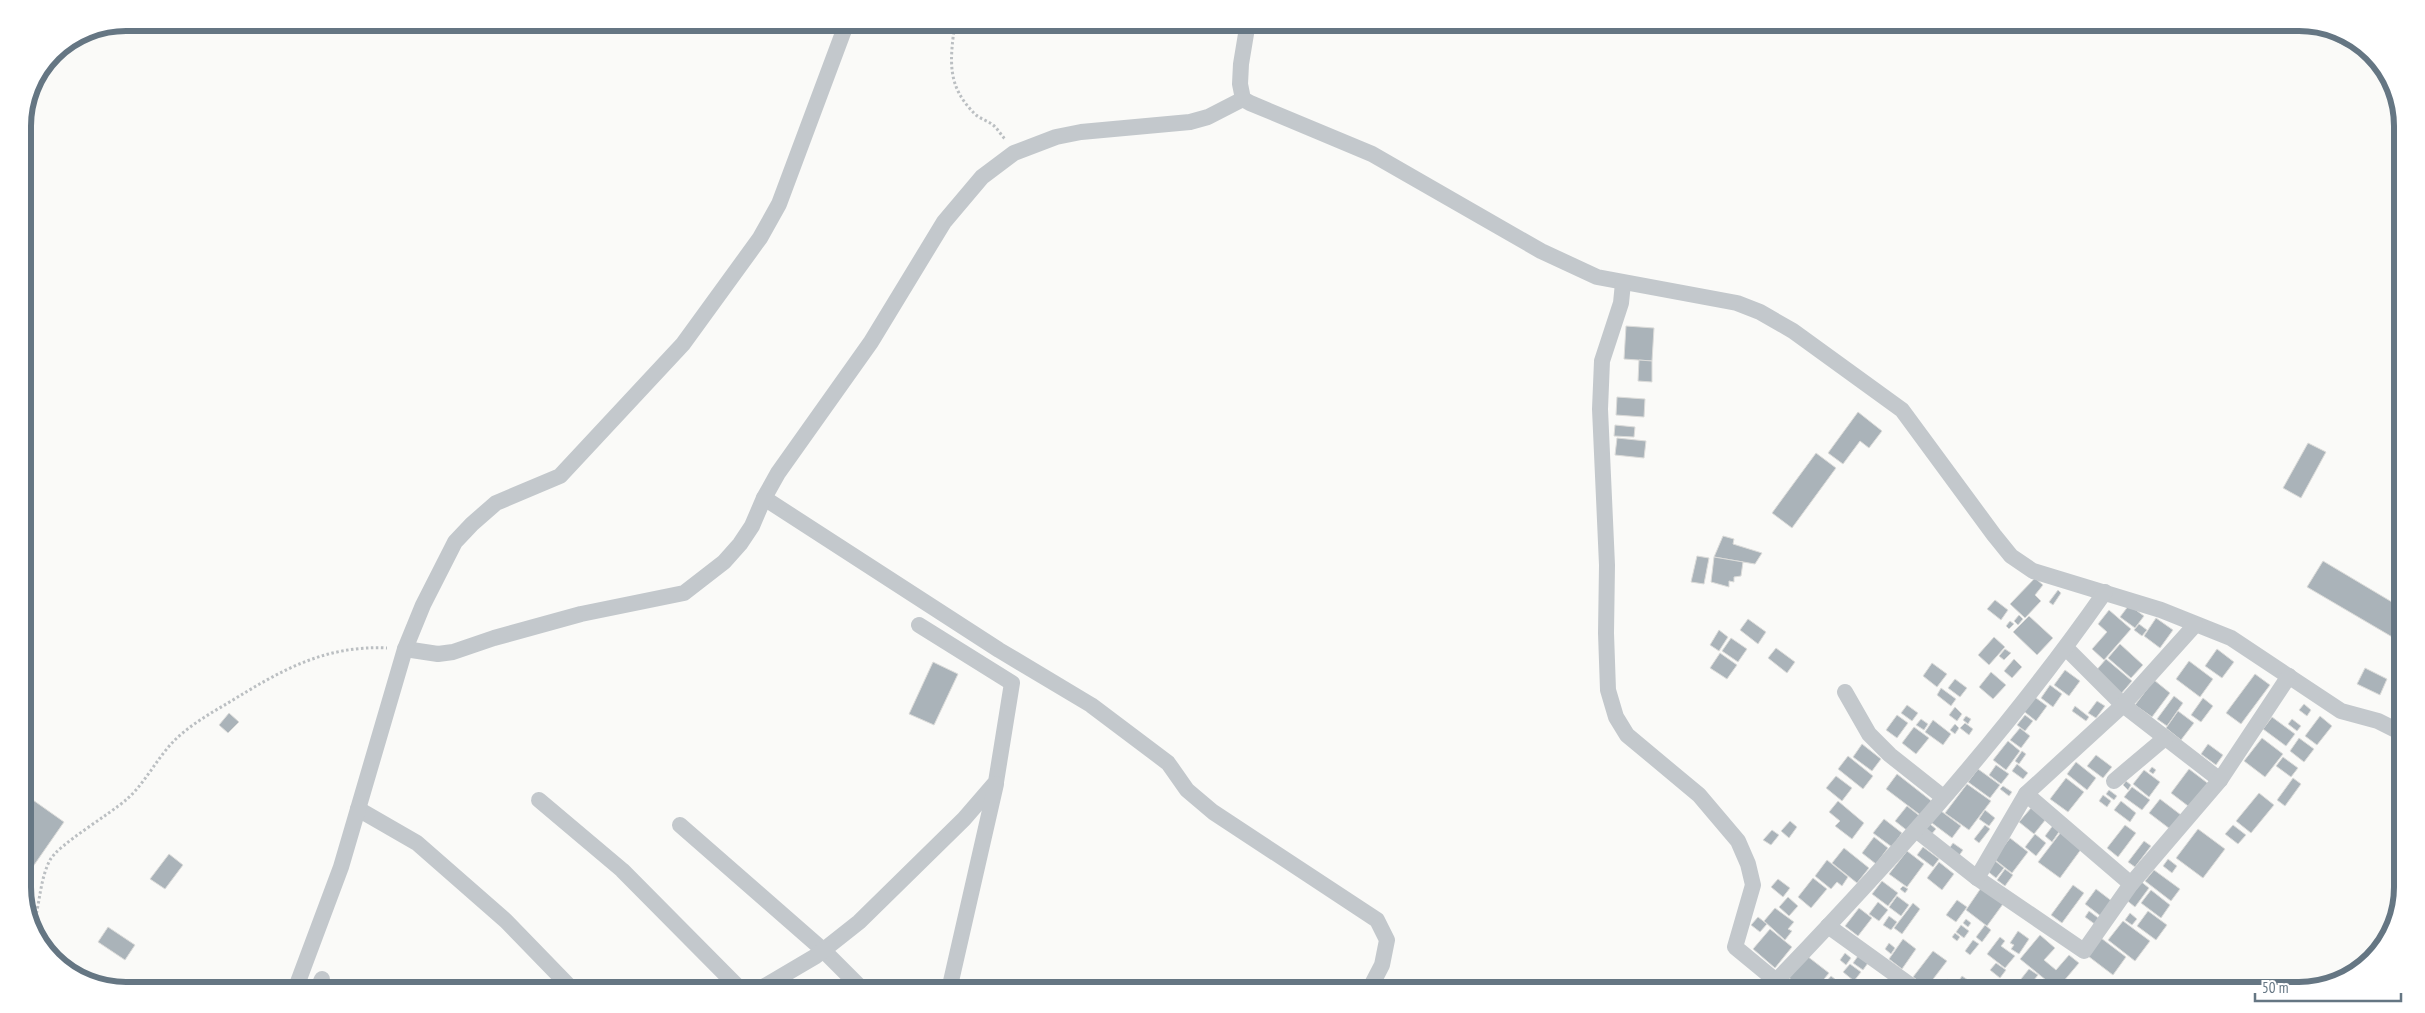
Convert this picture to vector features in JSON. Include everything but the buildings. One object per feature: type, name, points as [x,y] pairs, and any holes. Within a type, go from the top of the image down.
[{"type":"street","points":[[298,982],[340,867],[405,649],[423,605],[455,542],[496,503],[560,476],[683,344],[760,238],[778,204],[844,31]]},
{"type":"street","points":[[1244,99],[1240,84],[1246,31]]},
{"type":"street","points":[[405,649],[438,654],[453,652],[494,638],[581,614],[684,593],[724,562],[740,544],[752,526],[764,498],[778,473],[871,342],[944,222],[982,177],[1014,153],[1056,136],[1190,122],[1208,117],[1244,99]]},
{"type":"street","points":[[1244,99],[1380,158],[1541,251],[1597,277],[1737,303],[1760,312],[1793,331],[1902,410],[2012,556],[2033,571],[2044,576],[2105,592],[2161,610],[2231,638],[2341,711],[2378,721],[2394,729]]},
{"type":"street","points":[[1623,283],[1621,303],[1602,361],[1600,409],[1607,565],[1606,633],[1608,690],[1616,717],[1624,731],[1699,795],[1738,841],[1748,864],[1753,885],[1735,947],[1776,982]]},
{"type":"street","points":[[764,498],[999,650],[1091,705],[1168,763],[1187,790],[1213,812],[1377,920],[1387,940],[1382,965],[1373,982]]},
{"type":"street","points":[[1784,982],[1828,926],[1916,830],[2066,648],[2105,592]]},
{"type":"street","points":[[919,625],[1012,683],[996,782],[951,982]]},
{"type":"street","points":[[1977,878],[2026,794],[2123,705],[2195,625]]},
{"type":"street","points":[[2066,648],[2123,705],[2220,780]]},
{"type":"street","points":[[1916,830],[1977,878],[2084,951],[2131,884],[2220,780],[2289,676]]},
{"type":"street","points":[[1845,692],[1870,734],[1890,755],[1943,797]]},
{"type":"street","points":[[2114,781],[2165,738]]},
{"type":"street","points":[[771,982],[823,950],[866,915],[964,819],[996,782]]},
{"type":"street","points":[[2026,794],[2131,884]]},
{"type":"street","points":[[538,800],[622,870],[733,982]]},
{"type":"street","points":[[358,809],[417,843],[506,921],[564,982]]},
{"type":"street","points":[[680,826],[823,950],[855,982]]},
{"type":"street","points":[[1828,926],[1906,982]]},
{"type":"path","points":[[954,31],[951,71],[955,88],[961,99],[978,116],[993,125],[1014,153]]},
{"type":"path","points":[[36,916],[47,868],[57,851],[128,798],[173,742],[192,726],[258,685],[302,661],[337,651],[370,648],[405,649]]}]
